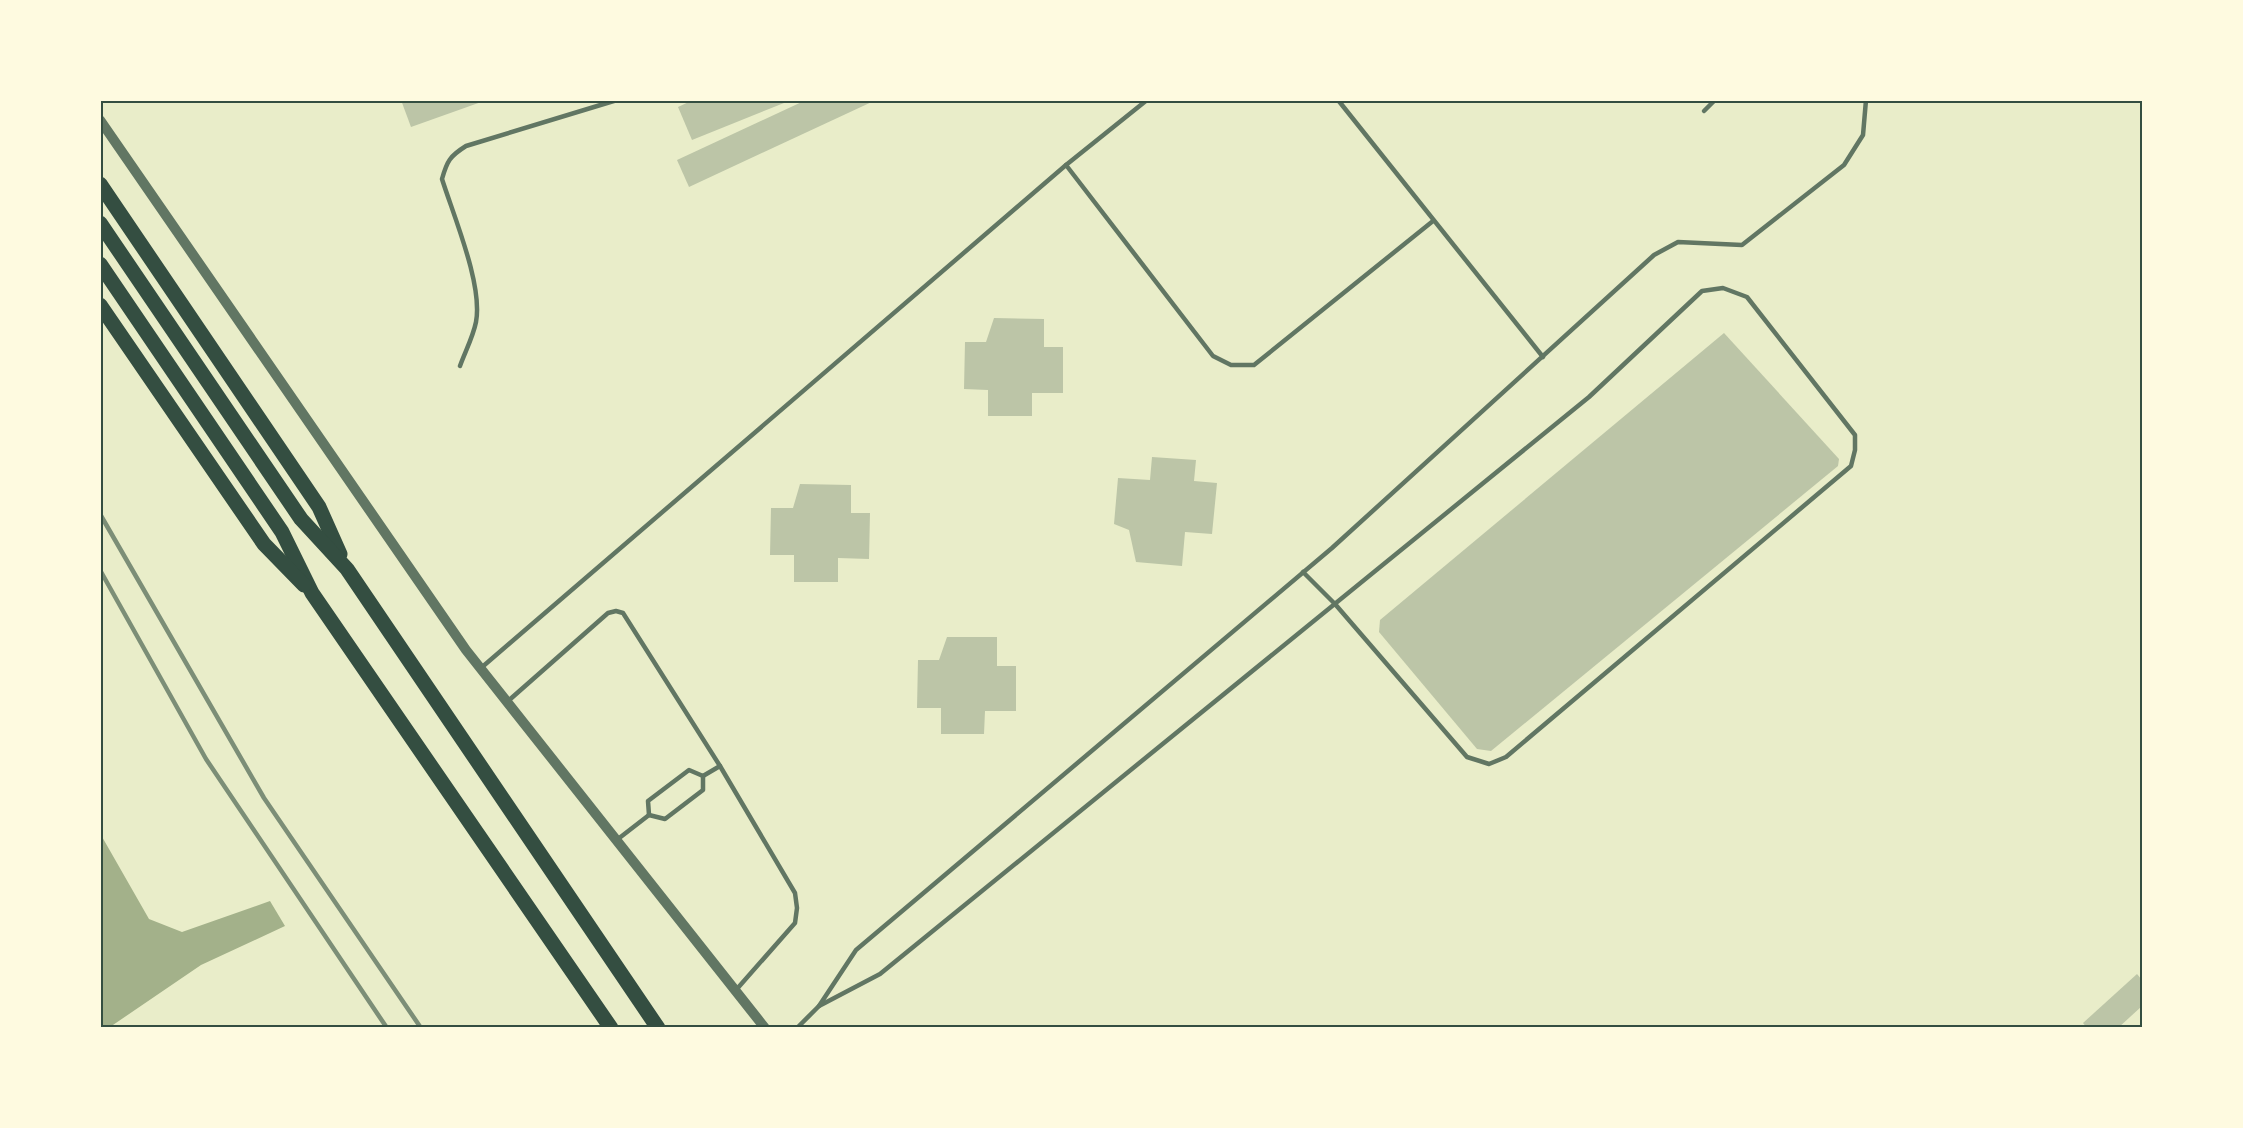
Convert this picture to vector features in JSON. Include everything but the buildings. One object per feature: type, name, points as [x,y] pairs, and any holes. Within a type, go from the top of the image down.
[{"type":"main road","points":[[100,184],[319,507],[347,569]]},
{"type":"main road","points":[[100,223],[301,519],[347,569],[658,1028]]},
{"type":"main road","points":[[100,264],[282,532],[312,593],[611,1028]]},
{"type":"main road","points":[[100,305],[264,544],[312,593]]},
{"type":"street","points":[[100,120],[480,668],[765,1028]]},
{"type":"lane","points":[[460,366],[476,324],[478,303],[474,280],[442,179],[446,165],[453,155],[466,146],[617,100]]},
{"type":"lane","points":[[480,668],[1066,165],[1147,100]]},
{"type":"lane","points":[[1338,100],[1543,357]]},
{"type":"lane","points":[[1704,111],[1715,100]]},
{"type":"lane","points":[[797,1028],[819,1006],[856,950],[1332,548],[1654,255],[1678,242],[1742,245],[1844,165],[1863,135],[1866,100]]},
{"type":"lane","points":[[1066,165],[1214,356],[1230,365],[1254,365],[1433,221]]},
{"type":"lane","points":[[819,1006],[880,974],[1335,604],[1589,397],[1702,291],[1723,288],[1747,297],[1855,435],[1855,450],[1851,466],[1506,757],[1489,764],[1467,757],[1335,604],[1303,572]]},
{"type":"lane","points":[[507,702],[608,614],[616,611],[623,613],[720,766],[795,893],[797,908],[795,923],[735,990]]},
{"type":"lane","points":[[703,776],[720,766]]},
{"type":"lane","points":[[649,815],[648,801],[689,770],[703,776]]},
{"type":"lane","points":[[649,815],[665,819],[703,790],[703,776]]},
{"type":"lane","points":[[617,840],[649,815]]},
{"type":"shaded area","points":[[101,835],[149,919],[182,932],[270,901],[285,926],[201,965],[110,1027],[101,1027]]},
{"type":"railway","points":[[100,514],[264,798],[421,1028]]},
{"type":"railway","points":[[100,570],[206,759],[387,1028]]}]
